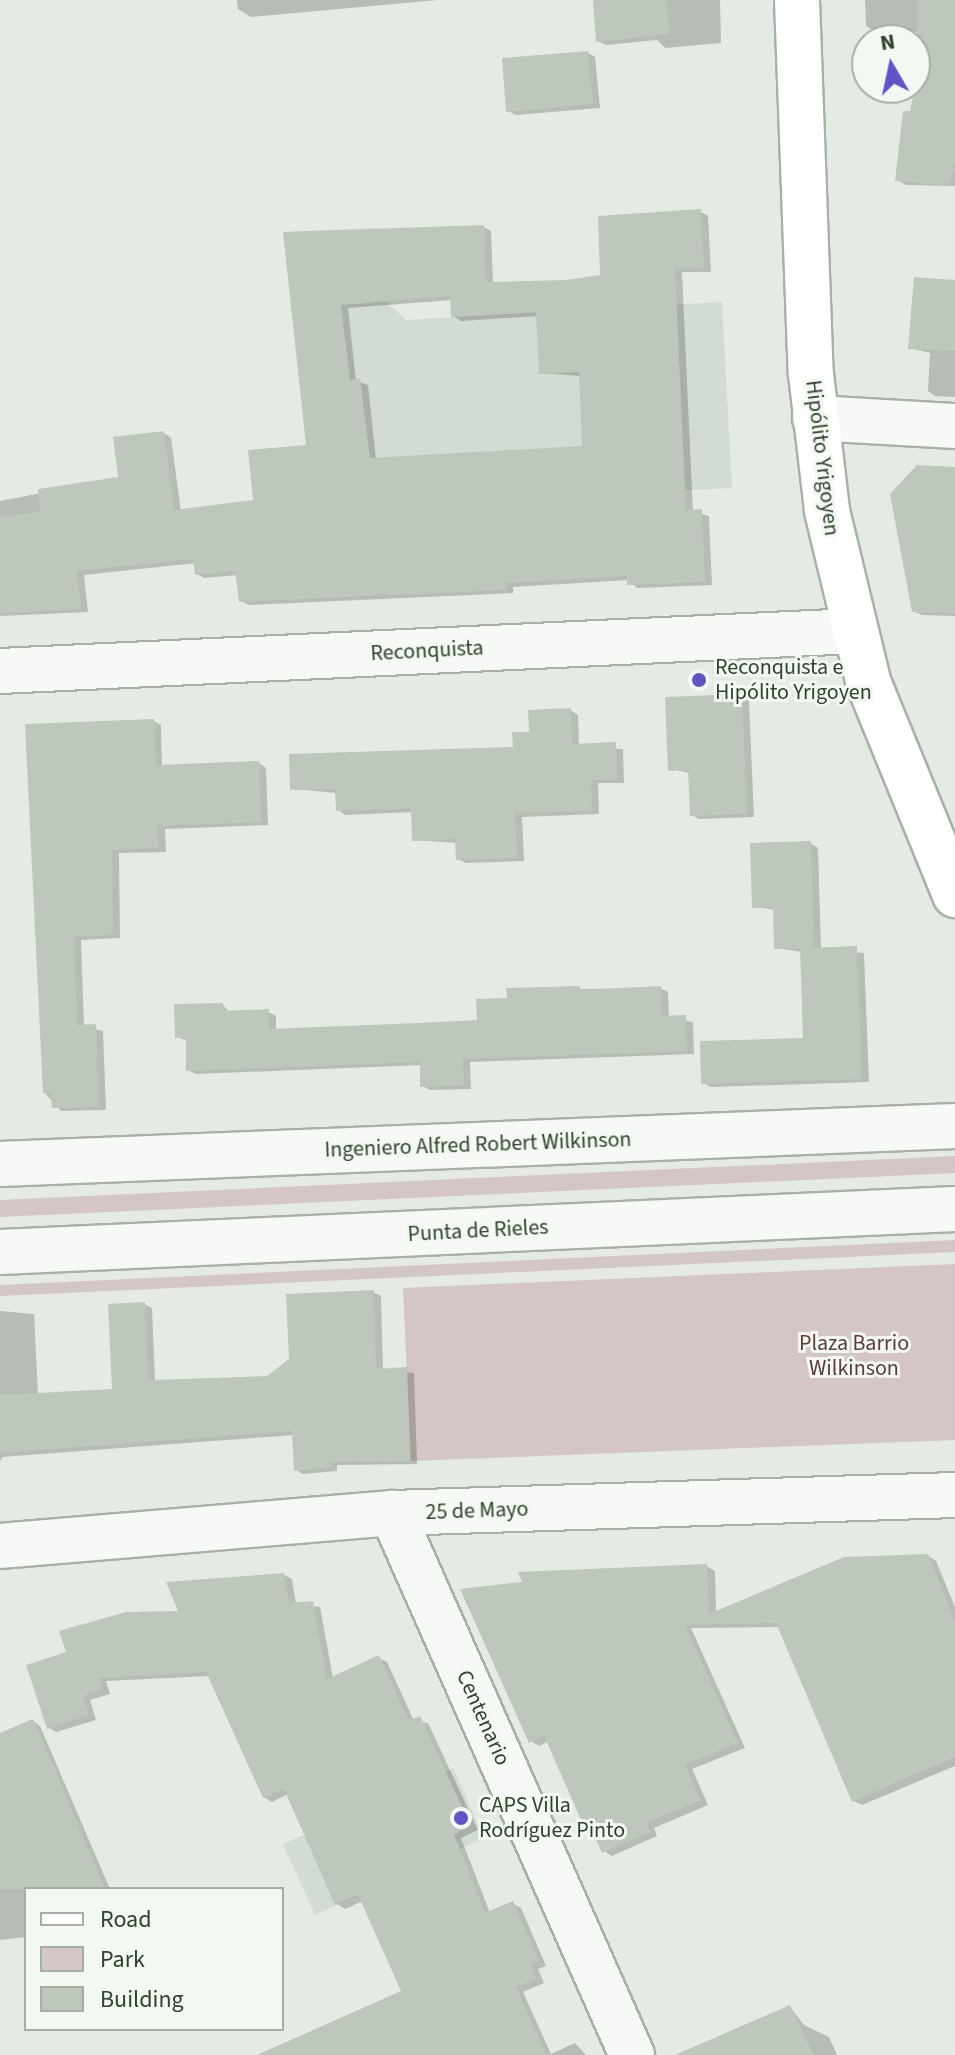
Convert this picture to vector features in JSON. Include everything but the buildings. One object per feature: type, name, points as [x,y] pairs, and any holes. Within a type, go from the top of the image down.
[{"type":"main road","name":"Hipólito Yrigoyen","points":[[797,0],[815,418],[833,546],[854,631],[899,767],[955,895]]},
{"type":"street","points":[[815,418],[955,426]]},
{"type":"street","name":"Reconquista","points":[[0,671],[854,631]]},
{"type":"street","name":"Ingeniero Alfred Robert Wilkinson","points":[[0,1164],[955,1126]]},
{"type":"street","name":"Punta de Rieles","points":[[0,1252],[955,1209]]},
{"type":"street","name":"25 de Mayo","points":[[0,1546],[392,1513],[955,1495]]},
{"type":"street","name":"Centenario","points":[[392,1513],[632,2055]]},
{"type":"shaded area","points":[[380,228],[389,304],[406,320],[722,302],[732,488],[380,504],[388,596],[324,598],[283,232]]},
{"type":"shaded area","points":[[453,1768],[484,1838],[315,1915],[283,1844]]},
{"type":"green space","points":[[955,1156],[955,1173],[0,1217],[0,1200]]},
{"type":"green space","points":[[955,1240],[955,1252],[0,1296],[0,1285]]},
{"type":"green space","name":"Plaza Barrio Wilkinson","points":[[955,1264],[955,1440],[411,1461],[403,1288]]},
{"type":"place","name":"Reconquista e Hipólito Yrigoyen","points":[[699,680]]},
{"type":"place","name":"CAPS Villa Rodríguez Pinto","points":[[461,1818]]}]
